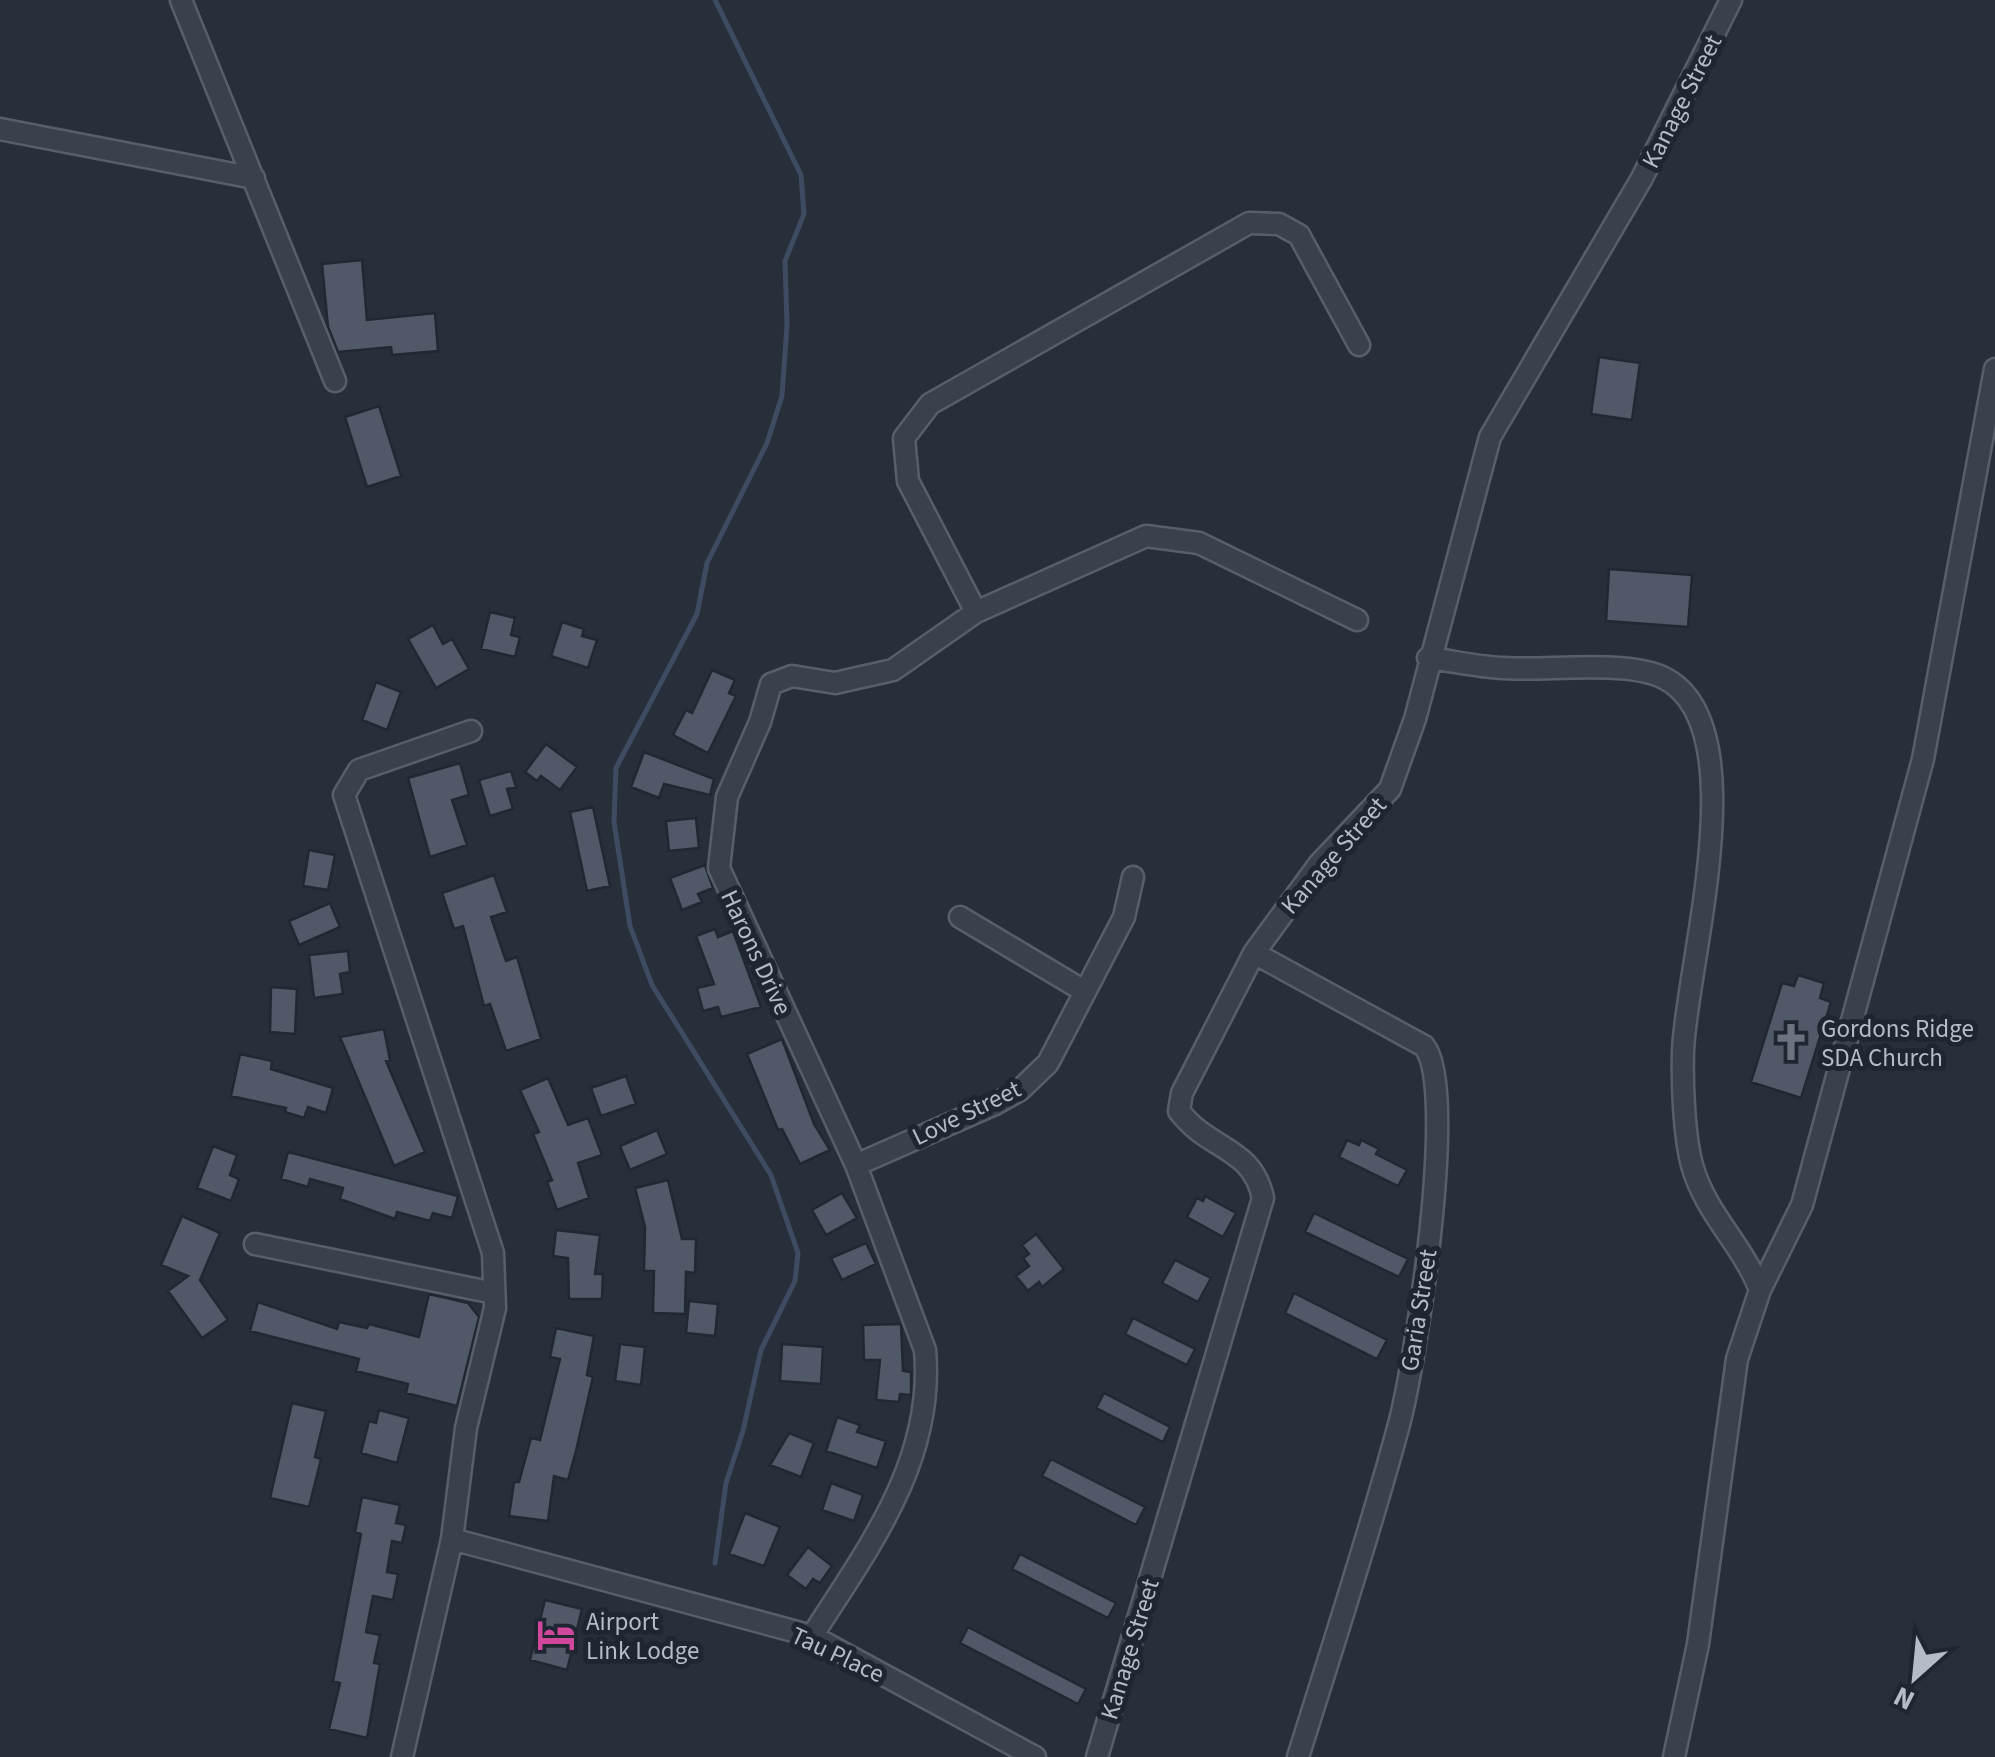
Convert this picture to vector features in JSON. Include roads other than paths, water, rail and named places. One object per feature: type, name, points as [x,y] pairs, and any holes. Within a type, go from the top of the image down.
[{"type":"street","points":[[182,0],[335,381]]},
{"type":"street","name":"Kanage Street","points":[[1097,1757],[1263,1198],[1260,1180],[1247,1162],[1196,1134],[1179,1111],[1182,1093],[1254,954],[1320,863],[1390,790],[1415,719],[1428,658],[1490,437],[1642,178],[1731,0]]},
{"type":"street","points":[[0,129],[254,178]]},
{"type":"street","points":[[976,612],[908,481],[904,438],[930,404],[1249,223],[1278,224],[1299,235],[1360,345]]},
{"type":"street","points":[[1674,1757],[1698,1644],[1737,1359],[1760,1290],[1802,1205],[1924,759],[1995,369]]},
{"type":"street","name":"Harons Drive","points":[[812,1636],[890,1513],[920,1438],[926,1392],[925,1350],[856,1165],[719,868],[726,797],[760,722],[771,684],[792,676],[836,683],[893,670],[976,612],[1146,536],[1199,544],[1356,620]]},
{"type":"street","points":[[1428,658],[1500,668],[1660,676],[1685,692],[1708,733],[1713,792],[1709,850],[1682,1053],[1692,1164],[1714,1216],[1747,1256],[1760,1290]]},
{"type":"street","points":[[402,1757],[452,1539],[466,1428],[494,1293],[493,1253],[344,795],[359,770],[370,764],[471,731]]},
{"type":"street","name":"Love Street","points":[[856,1165],[1020,1090],[1048,1063],[1124,917],[1133,878]]},
{"type":"street","points":[[960,917],[1084,990]]},
{"type":"street","name":"Garia Street","points":[[1254,954],[1424,1046],[1433,1057],[1439,1090],[1436,1194],[1400,1424],[1298,1757]]},
{"type":"street","points":[[255,1244],[494,1293]]},
{"type":"street","name":"Tau Place","points":[[452,1539],[812,1636],[1036,1757]]},
{"type":"waterway","points":[[715,0],[801,175],[804,214],[785,261],[787,325],[782,396],[767,443],[707,563],[697,614],[616,768],[614,822],[630,926],[652,985],[771,1175],[798,1253],[795,1281],[761,1350],[743,1431],[726,1483],[715,1563]]},
{"type":"place","name":"Gordons Ridge SDA Church","points":[[1791,1042]]},
{"type":"place","name":"Airport Link Lodge","points":[[556,1635]]}]
